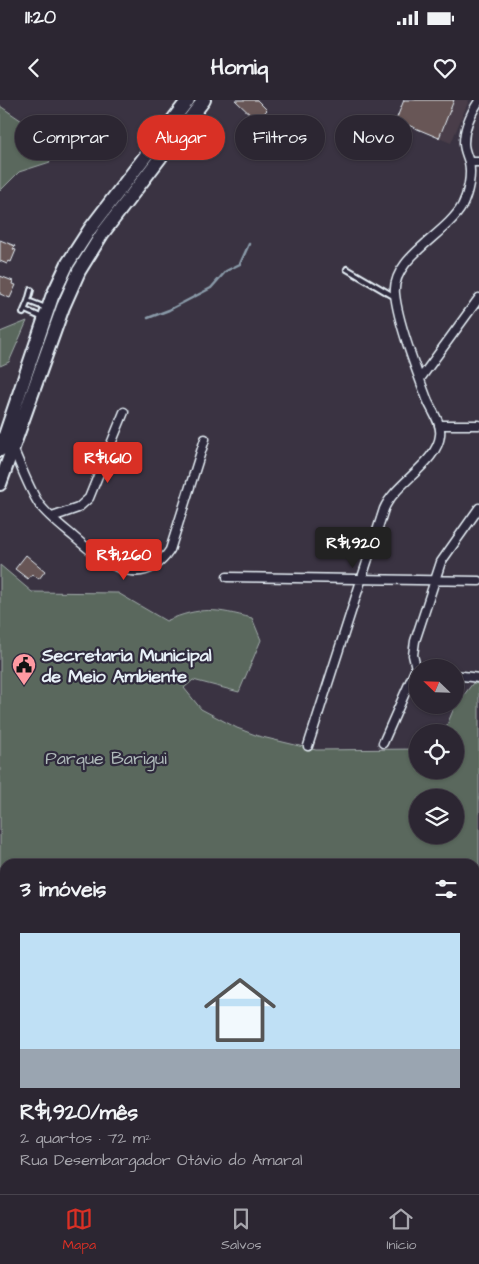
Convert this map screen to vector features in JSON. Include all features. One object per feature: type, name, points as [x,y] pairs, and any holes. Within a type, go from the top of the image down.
[{"type":"main road","points":[[0,450],[47,314],[68,263],[103,211],[188,100]]},
{"type":"main road","points":[[0,484],[68,294],[84,261],[102,234],[204,100]]},
{"type":"main road","points":[[102,234],[106,215],[103,211]]},
{"type":"main road","points":[[9,424],[9,443],[13,448]]},
{"type":"street","points":[[308,746],[387,501],[436,446],[440,435],[439,425],[420,379],[395,296],[395,284],[398,273],[462,206],[467,194],[469,162],[464,148],[465,136],[472,114],[479,101]]},
{"type":"street","points":[[469,162],[479,162]]},
{"type":"street","points":[[420,379],[479,298]]},
{"type":"street","points":[[52,518],[78,508],[89,498],[124,412]]},
{"type":"street","points":[[439,425],[479,424]]},
{"type":"street","points":[[13,448],[39,503],[52,518],[96,557],[109,565],[122,570],[140,570],[157,564],[165,557],[174,542],[205,439]]},
{"type":"street","points":[[414,659],[414,641],[443,557],[479,508]]},
{"type":"street","points":[[227,577],[479,581]]},
{"type":"street","points":[[464,676],[479,678]]},
{"type":"street","points":[[383,743],[409,685]]},
{"type":"lane","points":[[347,269],[395,296]]},
{"type":"lane","points":[[31,290],[24,312],[47,314]]},
{"type":"lane","points":[[28,301],[47,314]]},
{"type":"shaded area","points":[[403,100],[469,100],[451,143],[412,127],[412,115],[398,115]]},
{"type":"green space","points":[[0,106],[15,116],[15,160],[49,160],[50,162],[19,172],[0,191]]},
{"type":"green space","points":[[27,321],[9,362],[0,366],[0,332]]},
{"type":"green space","name":"Parque Barigui","points":[[0,565],[32,592],[118,593],[166,621],[199,611],[218,611],[252,618],[261,640],[239,692],[193,680],[184,688],[201,709],[237,728],[258,736],[316,750],[409,749],[409,779],[464,779],[464,724],[447,724],[452,714],[464,714],[464,695],[473,683],[479,684],[479,859],[0,859]]},
{"type":"building","points":[[235,100],[257,100],[267,110],[262,115],[251,115]]},
{"type":"building","points":[[404,100],[454,100],[439,138],[412,127],[412,115],[398,115]]},
{"type":"building","points":[[0,240],[15,246],[13,249],[16,250],[11,262],[9,261],[7,264],[0,261]]},
{"type":"building","points":[[0,276],[13,281],[12,284],[16,285],[10,298],[0,294]]},
{"type":"building","points":[[26,555],[45,571],[39,579],[32,574],[28,579],[15,569]]},
{"type":"waterway","points":[[148,318],[169,310],[211,288],[226,271],[240,264],[249,244]]},
{"type":"place","name":"Secretaria Municipal de Meio Ambiente","points":[[24,686]]}]
